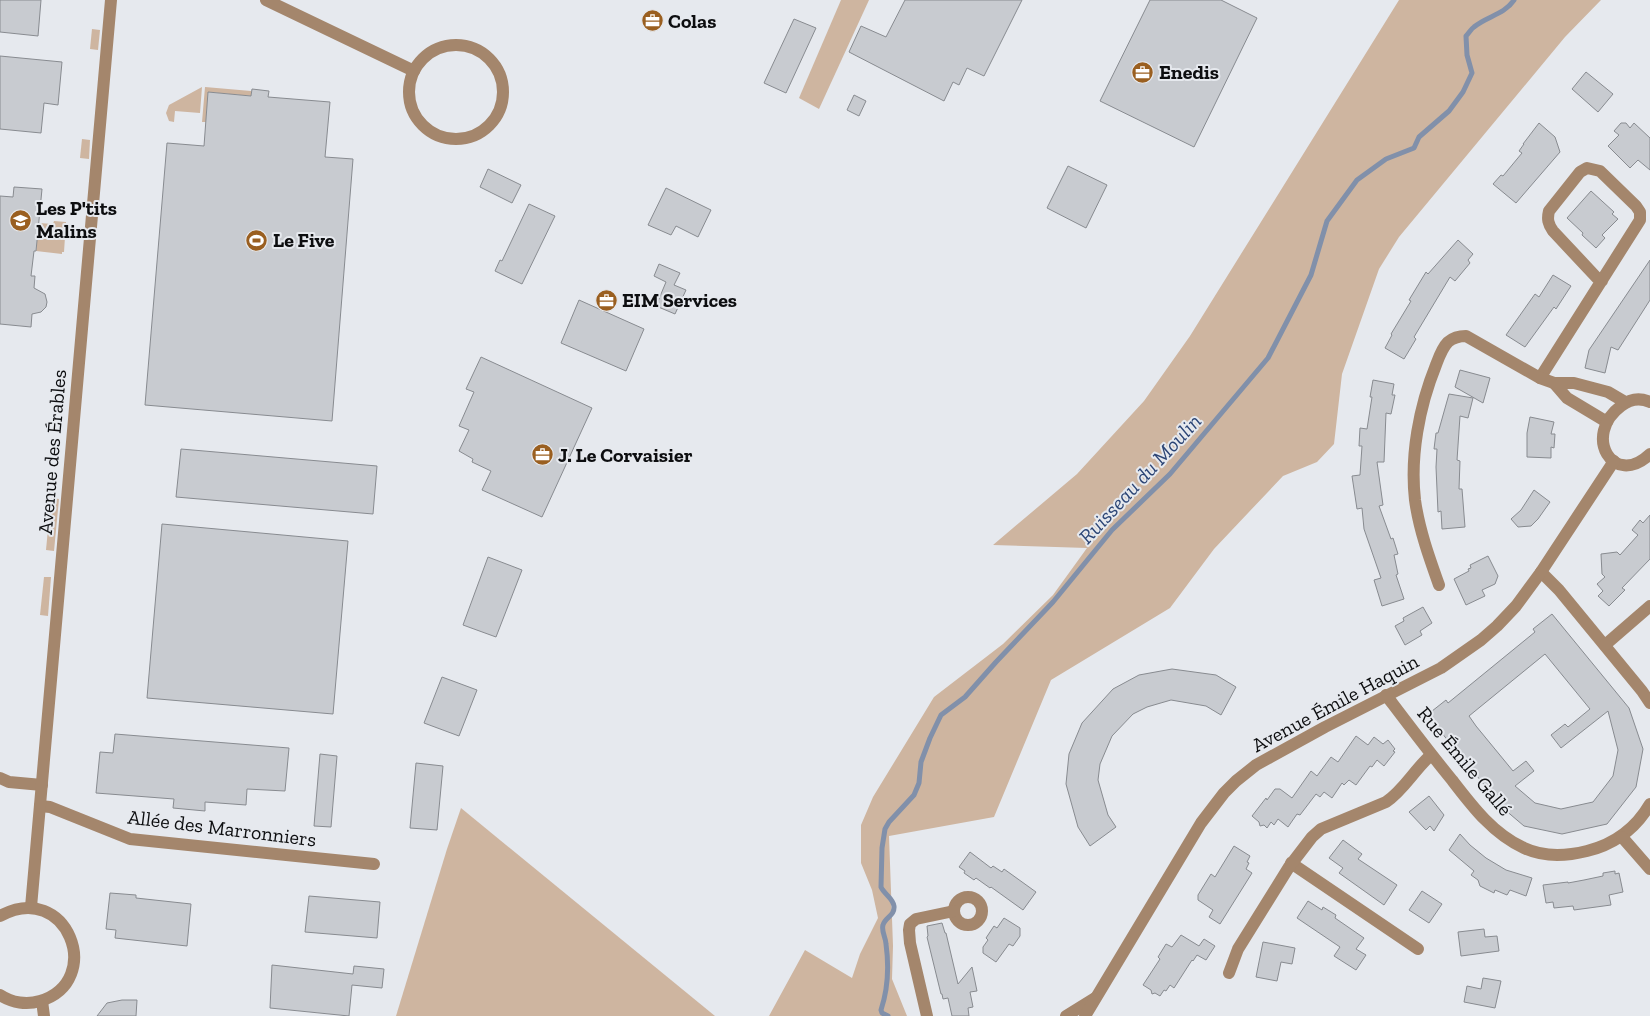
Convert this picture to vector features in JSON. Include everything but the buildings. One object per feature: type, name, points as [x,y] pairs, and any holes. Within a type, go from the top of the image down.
[{"type":"street","name":"Avenue des Érables","points":[[31,908],[111,0]]},
{"type":"street","points":[[266,0],[414,71]]},
{"type":"street","points":[[453,44],[474,48],[491,60],[502,78],[503,96],[497,115],[488,126],[468,137],[457,139],[438,135],[422,124],[410,102],[409,92],[414,71],[426,56],[442,46],[453,44]]},
{"type":"street","points":[[1540,378],[1602,281],[1640,220],[1640,212],[1636,206],[1600,171],[1587,168],[1580,172],[1549,212],[1549,226],[1596,278],[1602,281]]},
{"type":"street","points":[[1439,585],[1419,523],[1414,478],[1415,451],[1421,410],[1427,390],[1443,348],[1453,338],[1466,336],[1540,378],[1554,383],[1574,383],[1608,392],[1626,402]]},
{"type":"street","points":[[1554,383],[1567,398],[1607,422]]},
{"type":"street","points":[[1650,402],[1643,399],[1635,399],[1626,402],[1612,413],[1604,430],[1602,441],[1605,452],[1614,462],[1620,464],[1630,465],[1650,454]]},
{"type":"street","name":"Avenue Émile Haquin","points":[[1085,1016],[1201,823],[1224,792],[1256,765],[1386,695],[1441,668],[1481,640],[1516,606],[1614,462]]},
{"type":"street","points":[[1540,572],[1559,590],[1650,703]]},
{"type":"street","points":[[1605,645],[1650,606]]},
{"type":"street","name":"Rue Émile Gallé","points":[[1386,695],[1470,803],[1491,825],[1511,841],[1524,848],[1541,853],[1574,854],[1593,850],[1622,837],[1637,823],[1650,804]]},
{"type":"street","points":[[1229,973],[1238,949],[1302,848],[1321,829],[1386,802],[1393,797],[1400,791],[1416,769],[1431,755]]},
{"type":"street","points":[[0,778],[9,782],[42,785]]},
{"type":"street","name":"Allée des Marronniers","points":[[40,806],[50,808],[130,839],[374,864]]},
{"type":"street","points":[[1622,837],[1650,869]]},
{"type":"street","points":[[1291,863],[1418,949]]},
{"type":"street","points":[[0,916],[20,908],[43,910],[62,923],[71,937],[74,948],[71,974],[64,986],[51,996],[29,1003],[20,1003],[0,995]]},
{"type":"street","points":[[927,1016],[910,943],[910,924],[916,919],[954,911]]},
{"type":"street","name":"Avenue Émile Haquin","points":[[1066,1016],[1097,997]]},
{"type":"street","points":[[42,1000],[44,1016]]},
{"type":"shaded area","points":[[841,0],[869,0],[819,109],[799,98]]},
{"type":"shaded area","points":[[1399,0],[1601,0],[1565,37],[1399,237],[1379,269],[1342,374],[1334,444],[1317,462],[1283,476],[1214,549],[1170,608],[1051,680],[994,817],[889,836],[893,946],[892,979],[907,1016],[769,1016],[805,950],[852,978],[860,954],[878,918],[872,890],[861,863],[861,825],[873,797],[934,697],[1003,644],[1053,595],[1087,548],[993,545],[1077,474],[1144,401],[1190,336]]},
{"type":"shaded area","points":[[92,29],[100,30],[98,50],[90,49]]},
{"type":"shaded area","points":[[202,87],[200,113],[175,111],[174,122],[169,121],[166,113],[169,105]]},
{"type":"shaded area","points":[[205,87],[251,91],[251,96],[208,92],[206,122],[202,122]]},
{"type":"shaded area","points":[[82,139],[90,140],[89,159],[80,158]]},
{"type":"shaded area","points":[[54,221],[66,222],[64,252],[62,254],[36,251],[39,223],[53,224]]},
{"type":"shaded area","points":[[51,498],[59,499],[54,551],[46,550]]},
{"type":"shaded area","points":[[44,577],[51,577],[48,616],[40,615]]},
{"type":"shaded area","points":[[461,808],[715,1016],[396,1016]]},
{"type":"waterway","name":"Ruisseau du Moulin","points":[[888,1016],[882,1013],[881,1010],[888,969],[883,927],[884,922],[893,912],[894,906],[881,887],[882,848],[885,829],[914,795],[919,783],[921,762],[941,715],[965,697],[1053,602],[1112,530],[1170,474],[1268,358],[1311,275],[1327,221],[1357,180],[1386,159],[1414,148],[1419,137],[1449,111],[1463,92],[1472,73],[1467,55],[1466,36],[1474,27],[1505,9],[1514,0]]},
{"type":"place","name":"Colas","points":[[652,21]]},
{"type":"place","name":"Enedis","points":[[1143,72]]},
{"type":"place","name":"Les P'tits Malins","points":[[20,220]]},
{"type":"place","name":"Le Five","points":[[257,240]]},
{"type":"place","name":"EIM Services","points":[[606,300]]},
{"type":"place","name":"J. Le Corvaisier","points":[[542,455]]}]
